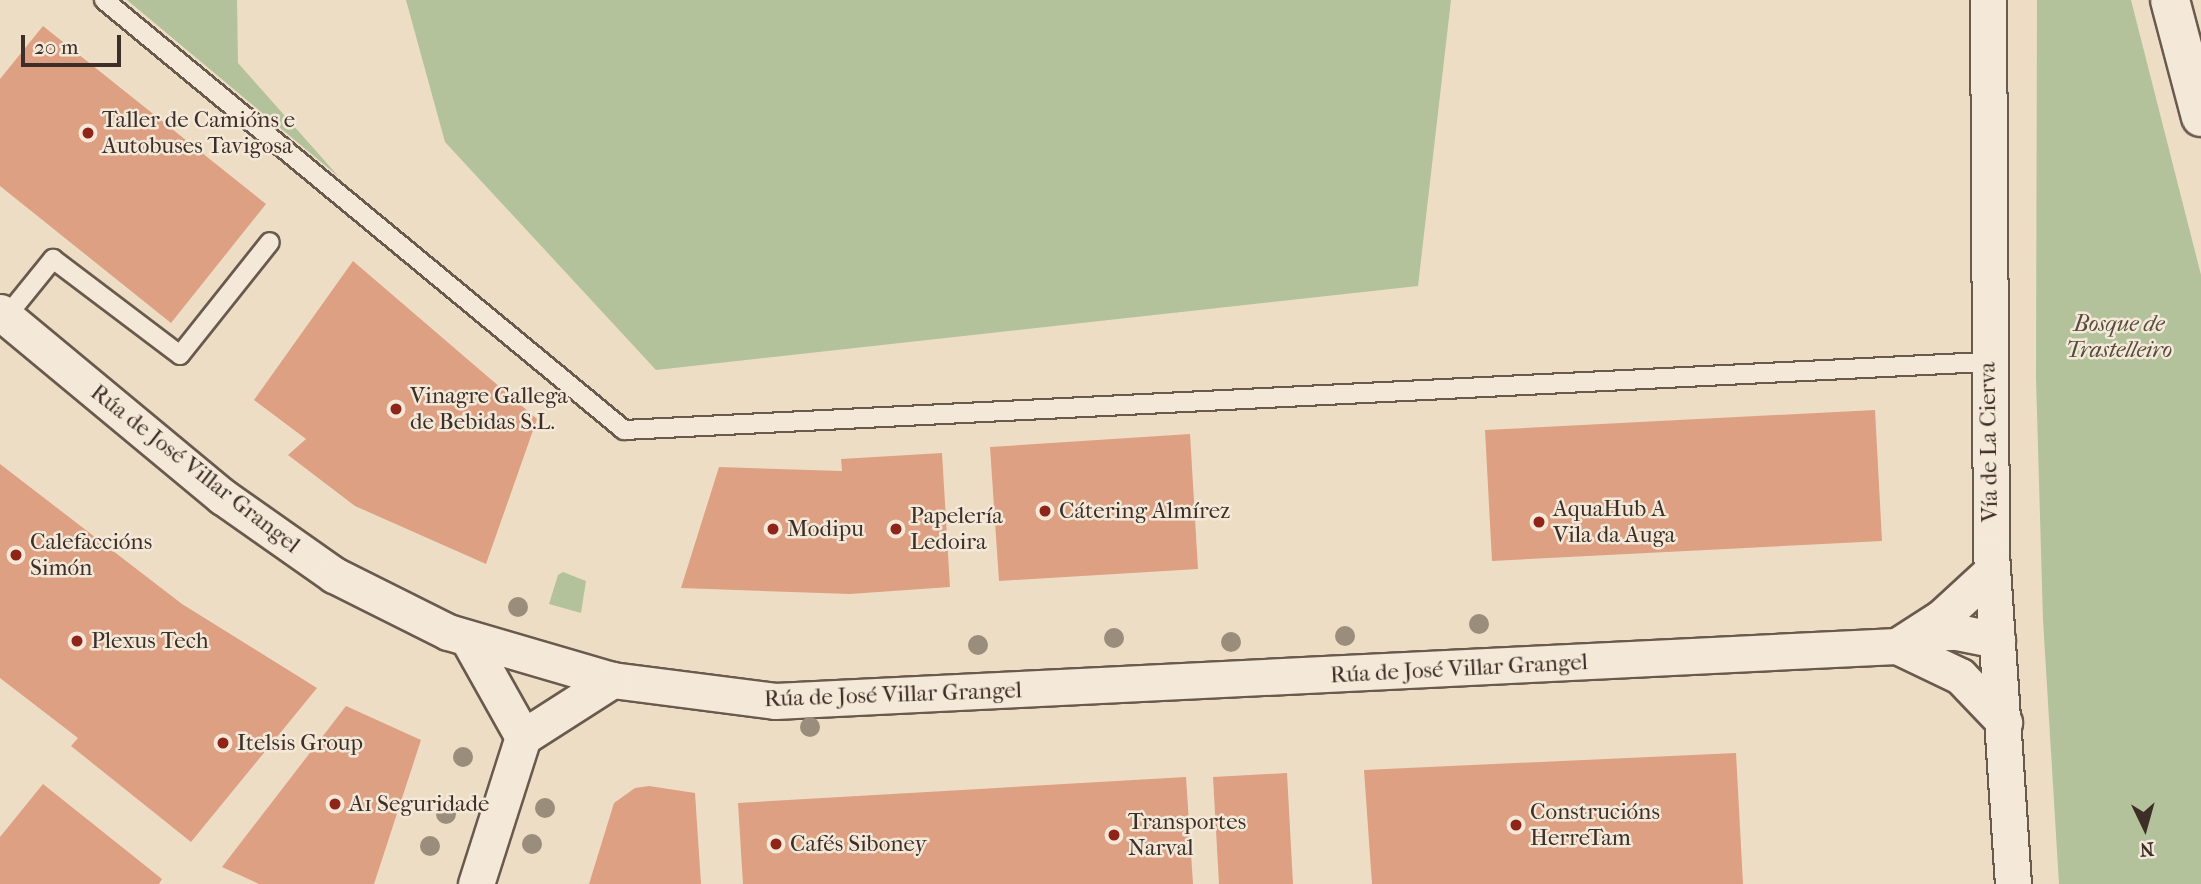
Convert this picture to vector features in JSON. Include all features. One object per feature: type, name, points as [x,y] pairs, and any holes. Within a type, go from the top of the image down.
[{"type":"main road","points":[[2170,0],[2201,117]]},
{"type":"street","name":"Vía de La Cierva","points":[[1988,0],[1987,362],[1992,571],[2013,884]]},
{"type":"street","name":"Rúa de José Villar Grangel","points":[[3,315],[278,538],[387,604],[468,639],[546,664],[612,680],[775,701],[1912,644],[1957,632],[1997,640]]},
{"type":"street","points":[[1992,571],[1912,644],[1960,676],[2004,722]]},
{"type":"street","points":[[468,639],[527,726]]},
{"type":"street","points":[[476,884],[546,664]]},
{"type":"street","points":[[527,726],[612,680]]},
{"type":"lane","points":[[104,0],[624,430],[1987,362]]},
{"type":"lane","points":[[3,315],[53,259],[180,355],[270,242]]},
{"type":"green space","points":[[127,0],[237,0],[238,63],[339,177]]},
{"type":"green space","points":[[406,0],[1451,0],[1418,286],[656,370],[445,142]]},
{"type":"green space","name":"Bosque de Trastelleiro","points":[[2037,0],[2131,0],[2201,275],[2201,884],[2059,884],[2043,620],[2036,378]]},
{"type":"green space","points":[[563,572],[586,581],[581,613],[549,604],[558,575]]},
{"type":"building","name":"Taller de Camións e Autobuses Tavigosa","points":[[43,26],[266,204],[171,323],[0,186],[0,79]]},
{"type":"building","name":"Vinagre Gallega de Bebidas S.L.","points":[[353,261],[537,419],[486,564],[355,506],[288,455],[306,439],[254,400]]},
{"type":"building","points":[[1875,410],[1882,541],[1492,561],[1485,430]]},
{"type":"building","points":[[1190,434],[1198,569],[999,581],[990,447]]},
{"type":"building","points":[[942,453],[950,587],[850,594],[681,588],[719,467],[842,471],[841,459]]},
{"type":"building","points":[[0,464],[182,604],[317,688],[191,842],[71,746],[78,738],[0,678]]},
{"type":"building","name":"A1 Seguridade","points":[[346,706],[421,740],[374,884],[259,884],[222,867]]},
{"type":"building","points":[[1736,753],[1743,884],[1372,884],[1364,770]]},
{"type":"building","points":[[1287,773],[1293,884],[1219,884],[1213,777]]},
{"type":"building","points":[[1186,777],[1193,884],[743,884],[738,803]]},
{"type":"building","points":[[43,784],[162,879],[159,884],[0,884],[0,837]]},
{"type":"building","points":[[649,786],[695,793],[701,884],[589,884],[614,803],[635,788]]},
{"type":"place","name":"Taller de Camións e Autobuses Tavigosa","points":[[88,133]]},
{"type":"place","name":"Vinagre Gallega de Bebidas S.L.","points":[[396,409]]},
{"type":"place","name":"Cátering Almírez","points":[[1045,511]]},
{"type":"place","name":"AquaHub A Vila da Auga","points":[[1539,522]]},
{"type":"place","name":"Modipu","points":[[773,529]]},
{"type":"place","name":"Papelería Ledoira","points":[[896,529]]},
{"type":"place","name":"Calefaccións Simón","points":[[16,555]]},
{"type":"place","name":"Plexus Tech","points":[[77,641]]},
{"type":"place","name":"Itelsis Group","points":[[223,743]]},
{"type":"place","name":"A1 Seguridade","points":[[335,804]]},
{"type":"place","name":"Construcións HerreTam","points":[[1516,825]]},
{"type":"place","name":"Transportes Narval","points":[[1114,835]]},
{"type":"place","name":"Cafés Siboney","points":[[776,844]]}]
